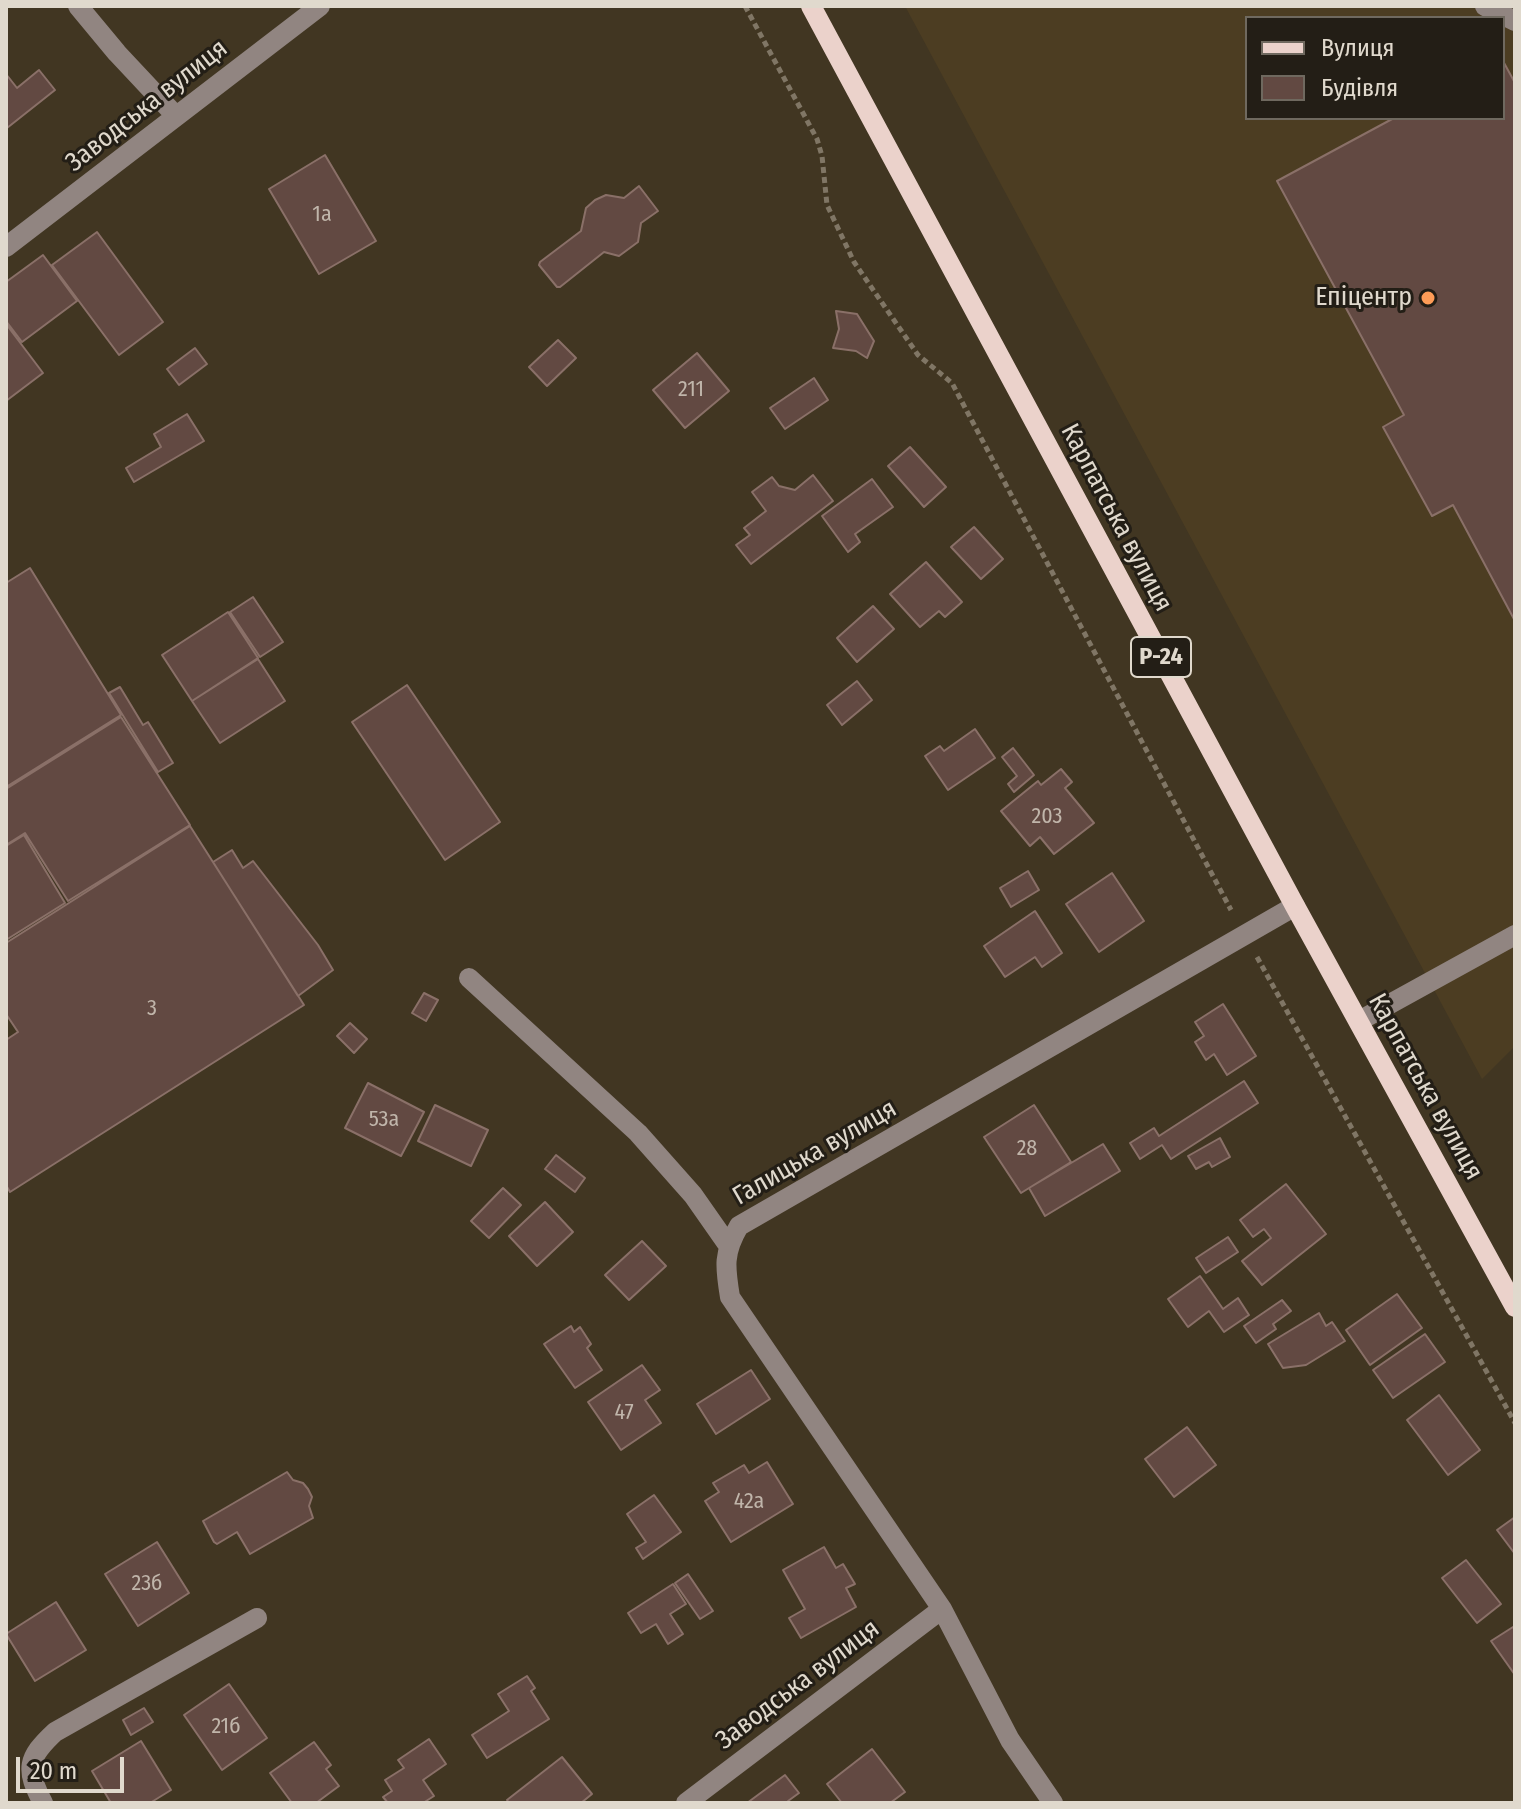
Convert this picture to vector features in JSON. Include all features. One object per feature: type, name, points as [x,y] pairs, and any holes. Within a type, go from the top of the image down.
[{"type":"main road","name":"Карпатська вулиця","points":[[811,6],[1295,906],[1515,1307]]},
{"type":"street","points":[[78,6],[176,116]]},
{"type":"street","name":"Заводська вулиця","points":[[6,247],[320,6]]},
{"type":"street","points":[[1485,6],[1515,21]]},
{"type":"street","name":"Галицька вулиця","points":[[1053,1803],[1010,1740],[942,1609],[730,1297],[725,1268],[728,1245],[739,1226],[1295,906]]},
{"type":"street","points":[[1359,1021],[1515,935]]},
{"type":"street","points":[[469,978],[638,1133],[693,1195],[728,1245]]},
{"type":"street","name":"Заводська вулиця","points":[[686,1803],[942,1609]]},
{"type":"street","points":[[43,1803],[32,1783],[31,1764],[40,1746],[55,1732],[257,1618]]},
{"type":"path","points":[[745,6],[817,139],[827,205],[854,262],[918,355],[952,383],[1244,935],[1515,1423]]},
{"type":"shaded area","points":[[905,6],[1515,6],[1515,1046],[1482,1079]]},
{"type":"building","name":"Епіцентр","points":[[1505,65],[1515,83],[1515,621],[1453,505],[1432,516],[1383,427],[1404,415],[1277,181],[1390,120],[1505,120]]},
{"type":"building","points":[[39,70],[55,90],[7,128],[6,74],[17,88]]},
{"type":"building","points":[[325,155],[376,241],[319,274],[269,189]]},
{"type":"building","points":[[639,186],[658,211],[641,223],[638,242],[619,256],[604,252],[557,287],[539,265],[540,262],[581,231],[586,208],[595,200],[606,195],[624,198]]},
{"type":"building","points":[[97,232],[163,322],[119,355],[52,265]]},
{"type":"building","points":[[43,255],[77,301],[22,342],[6,321],[6,282]]},
{"type":"building","points":[[836,311],[857,314],[874,341],[867,358],[856,351],[833,348],[839,329]]},
{"type":"building","points":[[6,324],[43,373],[6,401]]},
{"type":"building","points":[[558,340],[576,358],[547,386],[529,367]]},
{"type":"building","points":[[195,348],[207,364],[179,385],[167,369]]},
{"type":"building","points":[[697,353],[729,391],[685,428],[653,390]]},
{"type":"building","points":[[814,378],[828,400],[785,429],[770,408]]},
{"type":"building","points":[[187,414],[204,441],[134,482],[126,468],[161,447],[154,434]]},
{"type":"building","points":[[910,447],[946,487],[924,507],[888,466]]},
{"type":"building","points":[[813,475],[833,501],[751,564],[736,545],[750,535],[744,528],[766,511],[752,492],[772,477],[779,486],[795,490]]},
{"type":"building","points":[[872,479],[893,507],[855,534],[860,542],[848,552],[822,516]]},
{"type":"building","points":[[974,527],[1003,559],[981,579],[951,547]]},
{"type":"building","points":[[926,562],[962,602],[945,617],[939,611],[920,627],[890,594]]},
{"type":"building","points":[[30,568],[121,715],[6,787],[6,583]]},
{"type":"building","points":[[253,597],[283,642],[260,657],[230,612]]},
{"type":"building","points":[[873,606],[894,629],[857,662],[837,638]]},
{"type":"building","points":[[228,612],[258,658],[192,701],[162,655]]},
{"type":"building","points":[[258,659],[285,701],[220,743],[192,701]]},
{"type":"building","points":[[857,681],[872,700],[842,725],[827,705]]},
{"type":"building","points":[[407,685],[500,822],[445,860],[352,722]]},
{"type":"building","points":[[120,687],[143,725],[148,722],[173,763],[158,772],[109,693]]},
{"type":"building","points":[[121,717],[190,825],[68,901],[25,833],[6,845],[6,789]]},
{"type":"building","points":[[975,729],[995,758],[948,790],[925,756],[940,746],[944,751]]},
{"type":"building","points":[[1013,748],[1034,775],[1014,792],[1008,784],[1017,776],[1002,757]]},
{"type":"building","points":[[1061,769],[1072,782],[1065,788],[1094,823],[1054,854],[1040,837],[1030,846],[1001,811],[1038,781],[1041,785]]},
{"type":"building","points":[[190,826],[304,1005],[10,1192],[6,1185],[6,1040],[18,1032],[6,1014],[6,943]]},
{"type":"building","points":[[24,835],[65,903],[6,940],[6,846]]},
{"type":"building","points":[[232,850],[243,868],[253,861],[318,945],[333,970],[298,996],[213,862]]},
{"type":"building","points":[[1028,871],[1039,890],[1011,907],[1000,888]]},
{"type":"building","points":[[1112,873],[1144,921],[1099,952],[1066,904]]},
{"type":"building","points":[[1035,911],[1062,953],[1042,967],[1035,957],[1005,977],[984,946]]},
{"type":"building","points":[[424,993],[438,1000],[426,1021],[412,1013]]},
{"type":"building","points":[[1223,1004],[1256,1056],[1227,1075],[1214,1054],[1206,1060],[1195,1042],[1204,1036],[1195,1022]]},
{"type":"building","points":[[350,1023],[367,1039],[354,1053],[337,1036]]},
{"type":"building","points":[[1244,1081],[1258,1103],[1171,1159],[1162,1145],[1140,1159],[1130,1143],[1154,1128],[1159,1136]]},
{"type":"building","points":[[368,1083],[424,1112],[401,1156],[345,1128]]},
{"type":"building","points":[[435,1105],[488,1130],[471,1166],[418,1141]]},
{"type":"building","points":[[1034,1105],[1071,1162],[1021,1193],[984,1137]]},
{"type":"building","points":[[1220,1138],[1230,1157],[1212,1167],[1209,1162],[1196,1169],[1188,1156]]},
{"type":"building","points":[[1103,1144],[1120,1171],[1045,1216],[1029,1188]]},
{"type":"building","points":[[556,1155],[585,1178],[575,1192],[545,1169]]},
{"type":"building","points":[[1286,1184],[1326,1234],[1262,1285],[1242,1261],[1271,1238],[1264,1229],[1253,1237],[1240,1220]]},
{"type":"building","points":[[503,1188],[521,1205],[489,1238],[471,1221]]},
{"type":"building","points":[[545,1202],[573,1232],[537,1266],[509,1236]]},
{"type":"building","points":[[1228,1237],[1238,1252],[1206,1273],[1196,1258]]},
{"type":"building","points":[[642,1241],[666,1266],[629,1300],[605,1275]]},
{"type":"building","points":[[1200,1276],[1223,1309],[1238,1298],[1249,1315],[1224,1332],[1209,1311],[1188,1327],[1168,1299]]},
{"type":"building","points":[[1397,1294],[1422,1328],[1370,1365],[1346,1330]]},
{"type":"building","points":[[1282,1300],[1291,1311],[1273,1324],[1276,1329],[1256,1343],[1244,1326]]},
{"type":"building","points":[[1319,1313],[1326,1326],[1332,1322],[1345,1341],[1306,1365],[1283,1368],[1268,1344]]},
{"type":"building","points":[[571,1326],[574,1332],[580,1327],[591,1344],[587,1348],[602,1370],[575,1388],[544,1344]]},
{"type":"building","points":[[1425,1334],[1445,1362],[1393,1398],[1373,1370]]},
{"type":"building","points":[[642,1365],[660,1390],[645,1400],[661,1423],[621,1450],[588,1402]]},
{"type":"building","points":[[751,1370],[770,1399],[716,1434],[697,1404]]},
{"type":"building","points":[[1439,1395],[1480,1450],[1448,1475],[1407,1420]]},
{"type":"building","points":[[1187,1427],[1216,1465],[1174,1497],[1145,1459]]},
{"type":"building","points":[[767,1462],[793,1504],[731,1542],[705,1501],[719,1492],[713,1483],[744,1465],[749,1473]]},
{"type":"building","points":[[287,1472],[293,1480],[303,1483],[308,1489],[312,1497],[309,1506],[313,1518],[250,1554],[237,1532],[217,1544],[214,1542],[203,1521]]},
{"type":"building","points":[[654,1495],[681,1532],[643,1559],[636,1548],[646,1542],[627,1514]]},
{"type":"building","points":[[1515,1517],[1515,1554],[1497,1530]]},
{"type":"building","points":[[157,1542],[189,1593],[138,1626],[105,1574]]},
{"type":"building","points":[[824,1547],[836,1568],[843,1564],[855,1584],[846,1588],[856,1607],[801,1638],[789,1618],[805,1609],[783,1570]]},
{"type":"building","points":[[1466,1560],[1501,1604],[1477,1623],[1442,1578]]},
{"type":"building","points":[[688,1574],[713,1611],[700,1619],[675,1583]]},
{"type":"building","points":[[673,1584],[686,1604],[670,1614],[683,1634],[668,1644],[656,1624],[641,1633],[628,1613]]},
{"type":"building","points":[[56,1602],[86,1650],[35,1681],[6,1634]]},
{"type":"building","points":[[1513,1627],[1515,1630],[1515,1675],[1491,1641]]},
{"type":"building","points":[[527,1676],[535,1688],[531,1691],[549,1719],[487,1758],[472,1735],[509,1711],[498,1694]]},
{"type":"building","points":[[229,1684],[267,1738],[222,1770],[184,1715]]},
{"type":"building","points":[[144,1708],[153,1722],[131,1735],[123,1720]]},
{"type":"building","points":[[429,1739],[446,1764],[423,1780],[434,1796],[423,1803],[388,1803],[383,1797],[392,1791],[385,1780],[404,1768],[398,1760]]},
{"type":"building","points":[[141,1741],[171,1790],[150,1803],[111,1803],[92,1771]]},
{"type":"building","points":[[314,1742],[331,1765],[326,1769],[339,1786],[316,1803],[292,1803],[270,1773]]},
{"type":"building","points":[[872,1749],[905,1792],[890,1803],[842,1803],[827,1784]]},
{"type":"building","points":[[562,1757],[592,1794],[581,1803],[509,1803],[507,1800]]},
{"type":"building","points":[[785,1775],[799,1793],[788,1801],[790,1803],[747,1803]]},
{"type":"place","name":"Епіцентр","points":[[1428,298]]}]
